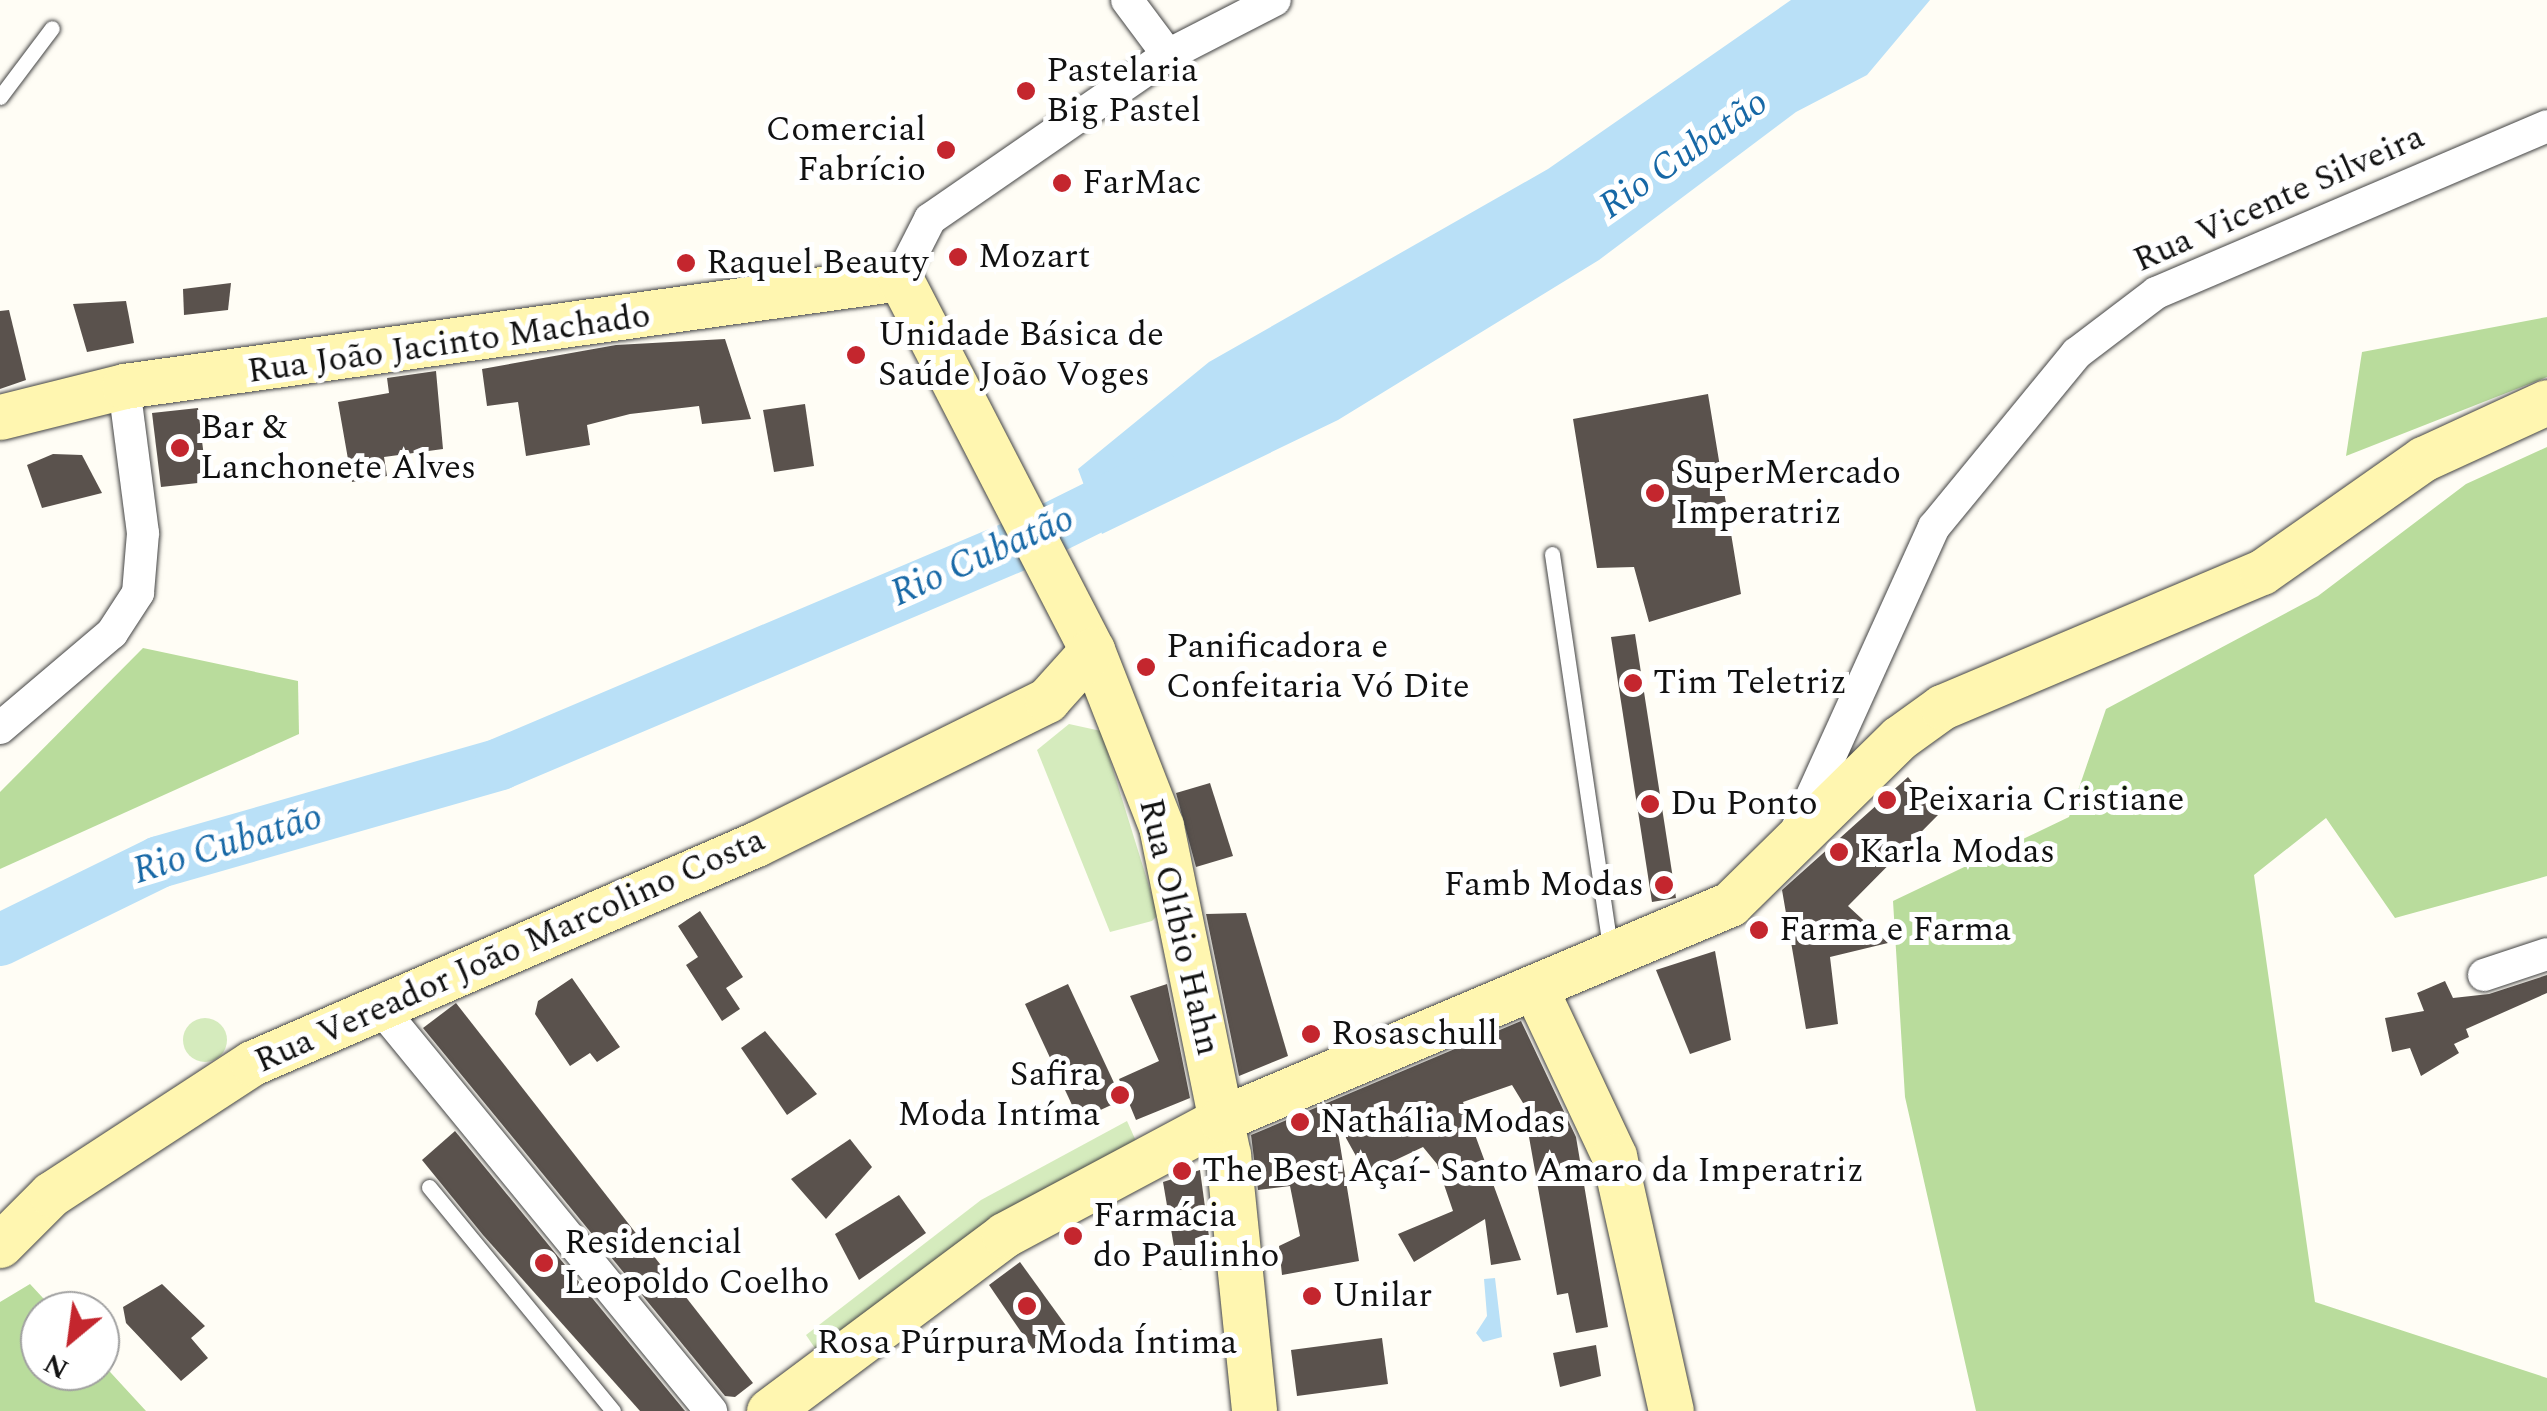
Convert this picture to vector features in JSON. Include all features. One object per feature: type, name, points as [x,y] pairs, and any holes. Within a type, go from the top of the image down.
[{"type":"main road","name":"Rua João Jacinto Machado","points":[[0,418],[124,386],[900,278]]},
{"type":"main road","name":"Rua Olíbio Hahn","points":[[900,278],[992,442],[1116,704],[1172,868],[1221,1119],[1254,1411]]},
{"type":"main road","points":[[769,1411],[1004,1234],[1221,1119],[1611,958],[1730,904],[1795,835],[1942,707],[2262,572],[2423,459],[2547,402]]},
{"type":"main road","name":"Rua Vereador João Marcolino Costa","points":[[1047,700],[1086,639]]},
{"type":"main road","name":"Rua Vereador João Marcolino Costa","points":[[0,1245],[51,1194],[194,1096],[378,1006],[756,844],[1047,700],[1116,704]]},
{"type":"main road","points":[[1536,988],[1614,1156],[1671,1411]]},
{"type":"street","points":[[1127,0],[1168,54]]},
{"type":"street","points":[[900,278],[930,219],[1168,54],[1275,0]]},
{"type":"street","name":"Rua Vicente Silveira","points":[[1795,835],[1934,527],[2077,353],[2156,293],[2547,126]]},
{"type":"street","points":[[0,728],[112,633],[138,593],[143,533],[124,386]]},
{"type":"street","points":[[2484,974],[2547,954]]},
{"type":"street","points":[[378,1006],[711,1411]]},
{"type":"lane","points":[[0,97],[52,28]]},
{"type":"lane","points":[[1552,554],[1611,958]]},
{"type":"lane","points":[[429,1187],[613,1411]]},
{"type":"green space","points":[[2547,317],[2547,377],[2346,456],[2362,352]]},
{"type":"green space","points":[[2547,447],[2547,876],[2395,918],[2326,818],[2254,875],[2315,1302],[2547,1378],[2547,1411],[1976,1411],[1905,1097],[1893,901],[2069,817],[2106,709],[2318,596],[2466,484]]},
{"type":"green space","points":[[143,648],[298,681],[299,734],[0,869],[0,792]]},
{"type":"green space","points":[[1069,724],[1101,731],[1158,915],[1152,921],[1110,932],[1037,750]]},
{"type":"green space","points":[[205,1018],[221,1024],[227,1040],[221,1056],[205,1062],[189,1056],[183,1040],[189,1024]]},
{"type":"green space","points":[[1127,1121],[1140,1150],[823,1360],[806,1335],[981,1200]]},
{"type":"green space","points":[[30,1284],[36,1291],[20,1291],[20,1391],[120,1391],[120,1383],[146,1411],[0,1411],[0,1302]]},
{"type":"water","points":[[1791,0],[1930,0],[1867,75],[1796,112],[1599,260],[1338,420],[1102,534],[1078,469],[1209,362],[1548,169]]},
{"type":"water","points":[[1495,1278],[1502,1337],[1483,1342],[1476,1333],[1487,1316],[1484,1279]]},
{"type":"building","points":[[231,283],[228,310],[184,315],[183,289]]},
{"type":"building","points":[[126,301],[134,343],[87,352],[73,304]]},
{"type":"building","points":[[9,310],[26,380],[0,389],[0,311]]},
{"type":"building","points":[[725,339],[751,419],[702,424],[699,406],[630,414],[587,425],[590,445],[526,456],[518,402],[487,406],[482,369],[616,345]]},
{"type":"building","points":[[436,371],[443,449],[384,457],[387,476],[352,482],[338,402],[389,393],[387,378]]},
{"type":"building","name":"SuperMercado Imperatriz","points":[[1708,394],[1741,594],[1649,622],[1634,567],[1597,568],[1573,419]]},
{"type":"building","points":[[805,404],[814,466],[774,472],[763,410]]},
{"type":"building","name":"Bar & Lanchonete Alves","points":[[198,408],[207,482],[161,487],[152,413]]},
{"type":"building","points":[[53,454],[82,455],[102,493],[42,508],[27,465]]},
{"type":"building","points":[[1635,634],[1676,898],[1652,902],[1611,637]]},
{"type":"building","points":[[1908,777],[1938,815],[1848,906],[1888,943],[1830,957],[1838,1024],[1806,1029],[1782,890]]},
{"type":"building","points":[[1210,783],[1233,856],[1196,867],[1176,793]]},
{"type":"building","points":[[700,911],[743,977],[726,988],[740,1009],[722,1021],[686,965],[698,957],[678,926]]},
{"type":"building","points":[[1246,913],[1288,1056],[1239,1076],[1206,914]]},
{"type":"building","points":[[1715,951],[1731,1040],[1690,1054],[1656,970]]},
{"type":"building","points":[[2547,975],[2547,993],[2466,1029],[2469,1037],[2454,1044],[2459,1053],[2421,1076],[2410,1048],[2392,1052],[2385,1018],[2424,1011],[2417,993],[2445,981],[2453,998],[2489,994]]},
{"type":"building","points":[[572,978],[620,1047],[597,1062],[590,1053],[570,1066],[535,1014],[538,1001]]},
{"type":"building","points":[[1068,984],[1122,1100],[1079,1120],[1025,1004]]},
{"type":"building","points":[[1167,984],[1190,1098],[1136,1120],[1119,1079],[1159,1061],[1130,996]]},
{"type":"building","points":[[456,1003],[753,1383],[735,1397],[725,1396],[423,1028]]},
{"type":"building","points":[[1521,1021],[1576,1137],[1608,1327],[1576,1333],[1568,1293],[1557,1295],[1523,1103],[1512,1085],[1463,1102],[1521,1260],[1491,1265],[1485,1219],[1414,1262],[1398,1234],[1453,1211],[1437,1164],[1423,1147],[1366,1174],[1336,1120],[1359,1261],[1282,1275],[1279,1246],[1300,1236],[1290,1186],[1258,1190],[1251,1135]]},
{"type":"building","points":[[765,1031],[817,1094],[787,1115],[741,1048]]},
{"type":"building","points":[[455,1131],[685,1411],[640,1411],[483,1235],[422,1160]]},
{"type":"building","points":[[850,1139],[872,1167],[826,1219],[791,1179]]},
{"type":"building","points":[[1200,1170],[1213,1266],[1178,1270],[1163,1182]]},
{"type":"building","points":[[899,1195],[926,1233],[859,1280],[835,1234]]},
{"type":"building","name":"Rosa Púrpura Moda Íntima","points":[[1020,1262],[1067,1327],[1034,1351],[989,1285]]},
{"type":"building","points":[[162,1284],[205,1326],[191,1338],[208,1358],[181,1381],[126,1323],[123,1307]]},
{"type":"building","points":[[1382,1338],[1388,1384],[1297,1396],[1291,1350]]},
{"type":"building","points":[[1596,1345],[1601,1376],[1560,1387],[1553,1353]]},
{"type":"waterway","name":"Rio Cubatão","points":[[0,940],[159,862],[500,764],[1020,544],[1157,476]]},
{"type":"place","name":"Pastelaria Big Pastel","points":[[1026,91]]},
{"type":"place","name":"Comercial Fabrício","points":[[946,150]]},
{"type":"place","name":"FarMac","points":[[1062,183]]},
{"type":"place","name":"Mozart","points":[[958,257]]},
{"type":"place","name":"Raquel Beauty","points":[[686,263]]},
{"type":"place","name":"Unidade Básica de Saúde João Voges","points":[[856,355]]},
{"type":"place","name":"Bar & Lanchonete Alves","points":[[180,448]]},
{"type":"place","name":"SuperMercado Imperatriz","points":[[1655,493]]},
{"type":"place","name":"Panificadora e Confeitaria Vó Dite","points":[[1146,667]]},
{"type":"place","name":"Tim Teletriz","points":[[1633,683]]},
{"type":"place","name":"Peixaria Cristiane","points":[[1887,800]]},
{"type":"place","name":"Du Ponto","points":[[1650,804]]},
{"type":"place","name":"Karla Modas","points":[[1839,852]]},
{"type":"place","name":"Famb Modas","points":[[1664,885]]},
{"type":"place","name":"Farma e Farma","points":[[1759,930]]},
{"type":"place","name":"Rosaschull","points":[[1311,1034]]},
{"type":"place","name":"Safira Moda Intíma","points":[[1120,1095]]},
{"type":"place","name":"Nathália Modas","points":[[1300,1122]]},
{"type":"place","name":"The Best Açaí- Santo Amaro da Imperatriz","points":[[1182,1171]]},
{"type":"place","name":"Farmácia do Paulinho","points":[[1073,1236]]},
{"type":"place","name":"Residencial Leopoldo Coelho","points":[[544,1263]]},
{"type":"place","name":"Unilar","points":[[1312,1296]]},
{"type":"place","name":"Rosa Púrpura Moda Íntima","points":[[1027,1306]]}]
